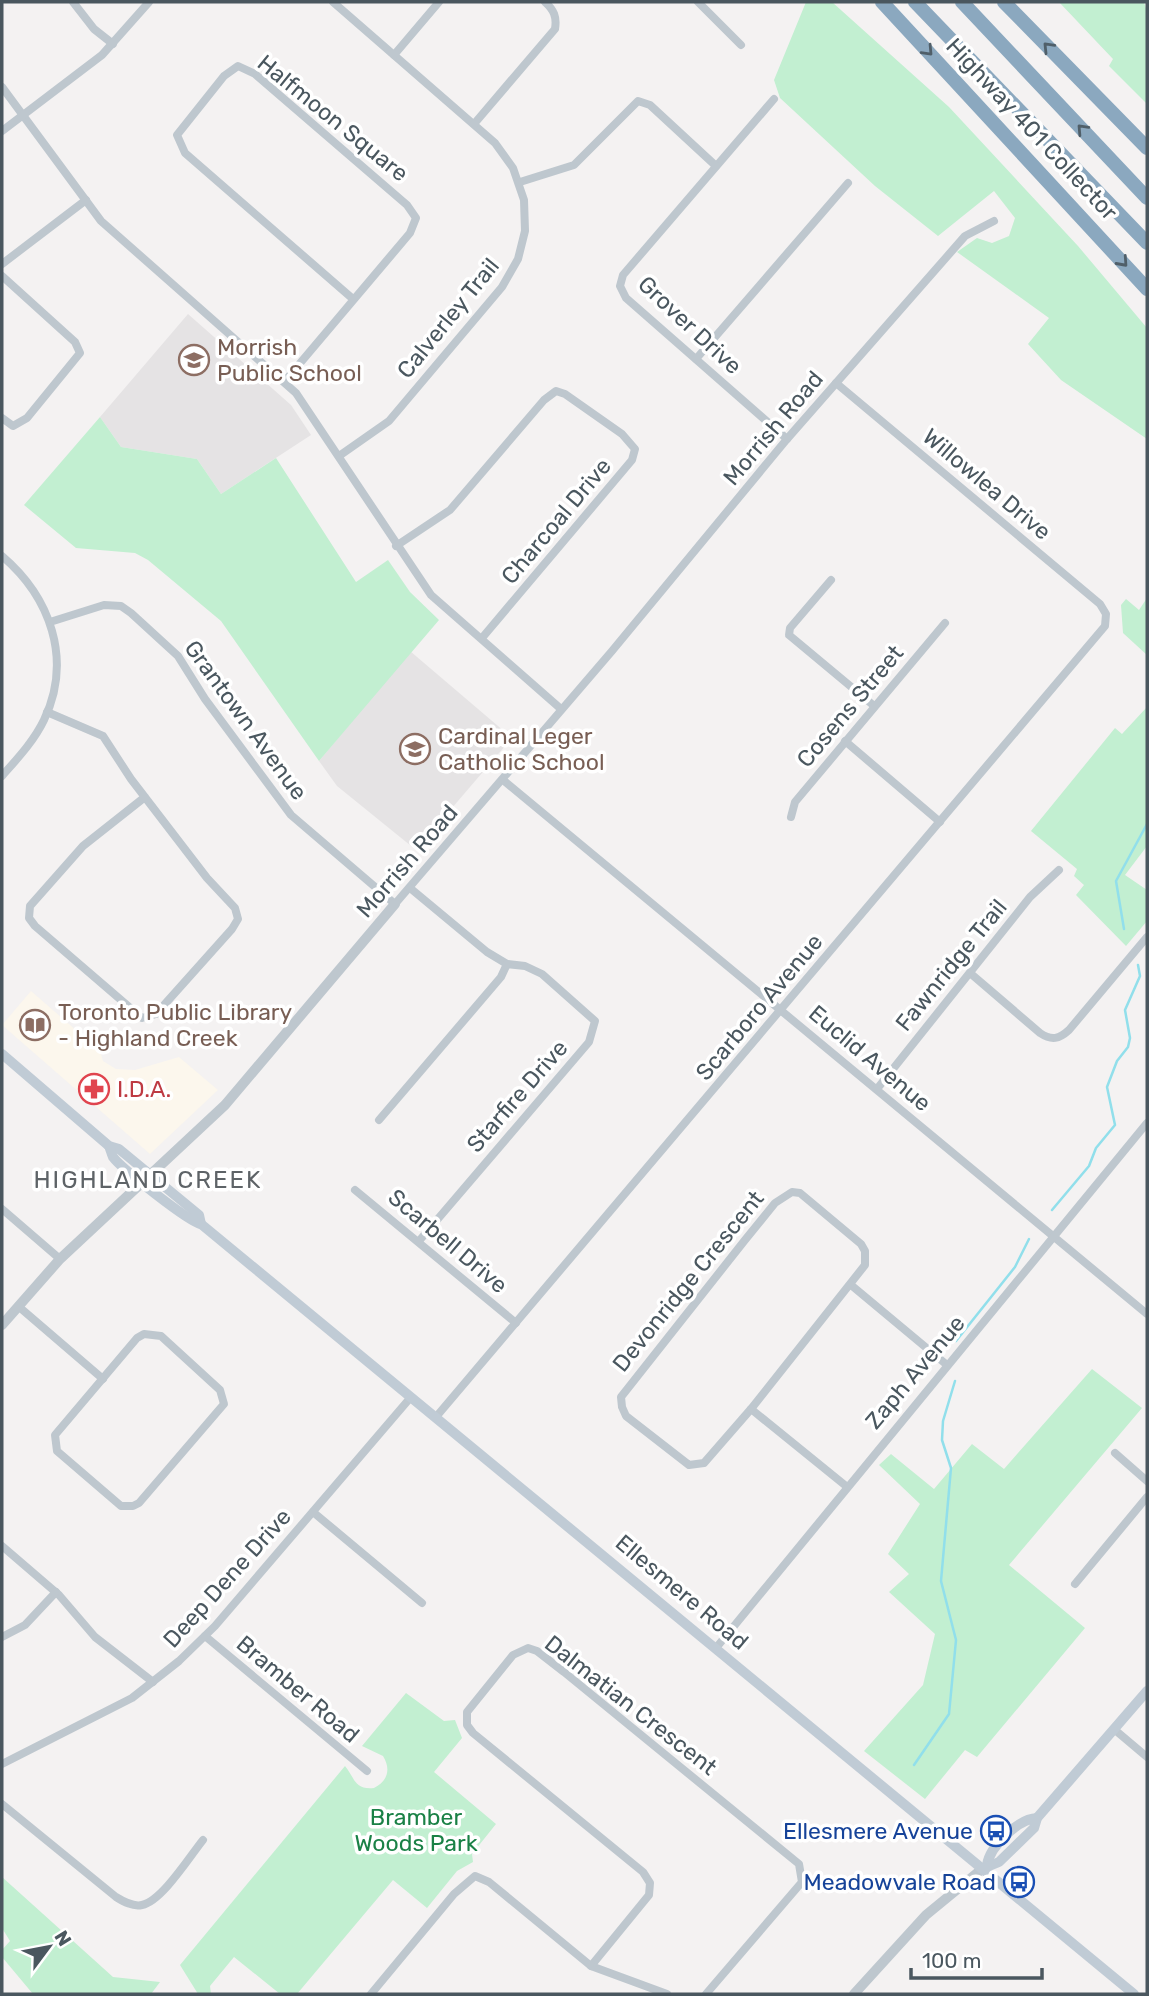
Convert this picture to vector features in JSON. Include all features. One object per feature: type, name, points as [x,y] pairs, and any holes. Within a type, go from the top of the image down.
[{"type":"highway","name":"Highway 401 Collector","points":[[881,2],[1147,289]]},
{"type":"highway","points":[[915,2],[1147,243]]},
{"type":"highway","points":[[962,2],[1147,198]]},
{"type":"highway","points":[[1004,2],[1147,148]]},
{"type":"highway","points":[[1129,179],[1147,192]]},
{"type":"highway","points":[[1106,202],[1147,250]]},
{"type":"main road","name":"Ellesmere Road","points":[[2,1055],[109,1146],[112,1156],[146,1178],[192,1222],[201,1224],[411,1396],[985,1867],[1134,1994]]},
{"type":"main road","points":[[985,1867],[999,1862],[1034,1828],[1037,1818],[1147,1691]]},
{"type":"street","points":[[72,2],[94,29],[113,44]]},
{"type":"street","points":[[2,131],[113,44],[149,2]]},
{"type":"street","name":"Calverley Trail","points":[[333,2],[474,124],[506,156],[520,183],[525,231],[518,259],[502,287],[389,421],[339,456]]},
{"type":"street","points":[[394,55],[439,2]]},
{"type":"street","points":[[474,124],[555,29],[556,20],[552,9],[545,2]]},
{"type":"street","points":[[698,2],[741,45]]},
{"type":"street","name":"Halfmoon Square","points":[[285,381],[410,233],[416,218],[407,205],[255,74],[238,66],[224,76],[177,135],[185,153],[353,299]]},
{"type":"street","points":[[2,87],[101,221],[285,381],[303,402],[431,595],[561,709]]},
{"type":"street","points":[[520,183],[576,164],[638,101],[650,105],[716,166],[774,99]]},
{"type":"street","name":"Grover Drive","points":[[716,166],[620,280],[626,298],[787,439]]},
{"type":"street","points":[[696,359],[848,183]]},
{"type":"street","points":[[2,264],[86,200]]},
{"type":"street","name":"Morrish Road","points":[[2,1325],[60,1259],[225,1105],[503,780],[787,439],[965,236],[993,221]]},
{"type":"street","points":[[2,276],[75,342],[80,353],[27,418],[13,426],[2,418]]},
{"type":"street","name":"Willowlea Drive","points":[[836,383],[1093,599],[1104,609],[1107,619]]},
{"type":"street","name":"Charcoal Drive","points":[[396,546],[450,510],[544,400],[556,391],[622,434],[635,449],[632,460],[482,638]]},
{"type":"street","points":[[2,556],[30,583],[51,622],[57,655],[53,694],[47,712],[32,740],[2,776]]},
{"type":"street","points":[[831,580],[790,628],[789,635],[873,705]]},
{"type":"street","name":"Grantown Avenue","points":[[51,622],[104,605],[121,606],[131,613],[178,656],[205,699],[291,815],[395,904]]},
{"type":"street","name":"Scarboro Avenue","points":[[436,1417],[1102,630],[1107,619]]},
{"type":"street","name":"Cosens Street","points":[[791,817],[795,802],[873,705],[945,622]]},
{"type":"street","points":[[47,712],[103,736],[206,878],[235,908],[238,919],[156,1014],[142,1017],[29,918],[30,906],[69,860],[145,797]]},
{"type":"street","points":[[845,741],[940,822]]},
{"type":"street","name":"Euclid Avenue","points":[[503,780],[1147,1314]]},
{"type":"street","name":"Fawnridge Trail","points":[[877,1089],[1030,897],[1059,870]]},
{"type":"street","name":"Starfire Drive","points":[[410,888],[486,952],[507,964],[541,974],[587,1011],[595,1021],[589,1042],[419,1241]]},
{"type":"street","points":[[970,973],[1041,1033],[1049,1038],[1056,1038],[1069,1030],[1147,937]]},
{"type":"street","points":[[379,1120],[501,977],[507,964]]},
{"type":"street","name":"Zaph Avenue","points":[[716,1648],[846,1486],[1147,1123]]},
{"type":"street","name":"Scarbell Drive","points":[[355,1189],[516,1323]]},
{"type":"street","name":"Devonridge Crescent","points":[[792,1192],[800,1193],[865,1251],[865,1265],[751,1409],[704,1463],[689,1465],[626,1416],[621,1397],[775,1203],[792,1192]]},
{"type":"street","points":[[2,1209],[60,1259]]},
{"type":"street","points":[[851,1285],[947,1365]]},
{"type":"street","points":[[18,1306],[103,1380]]},
{"type":"street","points":[[157,1334],[224,1396],[218,1415],[132,1506],[121,1506],[57,1451],[55,1435],[103,1380],[137,1338],[157,1334]]},
{"type":"street","name":"Deep Dene Drive","points":[[2,1765],[132,1699],[205,1636],[411,1396]]},
{"type":"street","points":[[751,1409],[846,1486]]},
{"type":"street","points":[[1115,1453],[1147,1481]]},
{"type":"street","points":[[1074,1584],[1147,1497]]},
{"type":"street","points":[[313,1512],[422,1603]]},
{"type":"street","points":[[2,1546],[56,1592],[93,1634],[153,1682]]},
{"type":"street","points":[[2,1637],[25,1625],[56,1592]]},
{"type":"street","name":"Bramber Road","points":[[205,1636],[367,1772]]},
{"type":"street","name":"Dalmatian Crescent","points":[[591,1966],[649,1895],[650,1883],[643,1872],[473,1733],[467,1725],[467,1712],[513,1656],[528,1648],[537,1651],[555,1665],[799,1864],[802,1882],[706,1994]]},
{"type":"street","points":[[1115,1730],[1147,1757]]},
{"type":"street","points":[[2,1804],[116,1898],[134,1905],[146,1904],[165,1888],[203,1840]]},
{"type":"street","points":[[854,1994],[926,1915],[985,1867]]},
{"type":"street","points":[[371,1994],[454,1894],[475,1877],[489,1882],[591,1966],[643,1991],[667,1994]]},
{"type":"shaded area","name":"Morrish Public School","points":[[188,314],[291,405],[311,435],[221,494],[197,459],[121,447],[100,417]]},
{"type":"shaded area","name":"Cardinal Leger Catholic School","points":[[410,651],[512,738],[416,850],[337,786],[319,761]]},
{"type":"shaded area","points":[[31,991],[100,1051],[103,1061],[116,1069],[135,1070],[179,1057],[218,1090],[150,1154],[2,1025]]},
{"type":"green space","points":[[806,2],[832,2],[949,107],[1078,246],[1147,328],[1147,439],[1061,380],[1028,344],[1049,318],[957,252],[977,238],[992,243],[1009,236],[1015,218],[994,191],[938,236],[875,186],[780,98],[774,80]]},
{"type":"green space","points":[[1059,2],[1144,2],[1147,12],[1147,104],[1109,66],[1113,59]]},
{"type":"green space","points":[[100,417],[121,447],[197,459],[221,494],[276,458],[356,582],[388,560],[410,592],[439,620],[319,761],[221,621],[148,560],[135,553],[76,548],[24,505]]},
{"type":"green space","points":[[1147,598],[1147,655],[1123,633],[1121,605],[1126,599],[1139,610]]},
{"type":"green space","points":[[1147,707],[1147,846],[1125,875],[1147,890],[1147,921],[1126,946],[1076,895],[1084,885],[1074,876],[1077,869],[1031,831],[1115,728],[1122,734]]},
{"type":"green space","points":[[1092,1369],[1142,1408],[1009,1565],[1085,1628],[977,1757],[965,1750],[925,1799],[864,1751],[923,1685],[935,1634],[889,1592],[909,1574],[888,1554],[920,1504],[879,1465],[891,1454],[934,1489],[972,1444],[1004,1469]]},
{"type":"green space","name":"Bramber Woods Park","points":[[406,1693],[444,1721],[455,1720],[462,1738],[434,1772],[496,1824],[472,1854],[473,1862],[457,1871],[427,1908],[393,1880],[297,1994],[280,1994],[234,1957],[210,1986],[211,1994],[198,1994],[180,1965],[345,1766],[362,1787],[374,1788],[382,1782],[387,1774],[383,1756],[362,1746]]},
{"type":"green space","points":[[2,1877],[113,1977],[160,1982],[151,1994],[33,1994],[2,1957],[2,1950],[10,1941],[2,1928]]},
{"type":"waterway","points":[[1124,929],[1116,881],[1147,824]]},
{"type":"waterway","points":[[1052,1210],[1089,1166],[1096,1148],[1115,1125],[1107,1087],[1117,1061],[1128,1047],[1130,1038],[1125,1010],[1140,976],[1138,965]]},
{"type":"waterway","points":[[956,1341],[1015,1267],[1029,1239]]},
{"type":"waterway","points":[[914,1765],[949,1714],[956,1640],[941,1581],[951,1468],[942,1440],[943,1421],[955,1381]]},
{"type":"place","name":"Morrish Public School","points":[[194,360]]},
{"type":"place","name":"Cardinal Leger Catholic School","points":[[415,749]]},
{"type":"place","name":"Toronto Public Library - Highland Creek","points":[[35,1025]]},
{"type":"place","name":"I.D.A.","points":[[94,1089]]},
{"type":"place","name":"Ellesmere Avenue","points":[[996,1831]]},
{"type":"place","name":"Meadowvale Road","points":[[1019,1882]]},
{"type":"district","name":"HIGHLAND CREEK","points":[[148,1180]]}]
